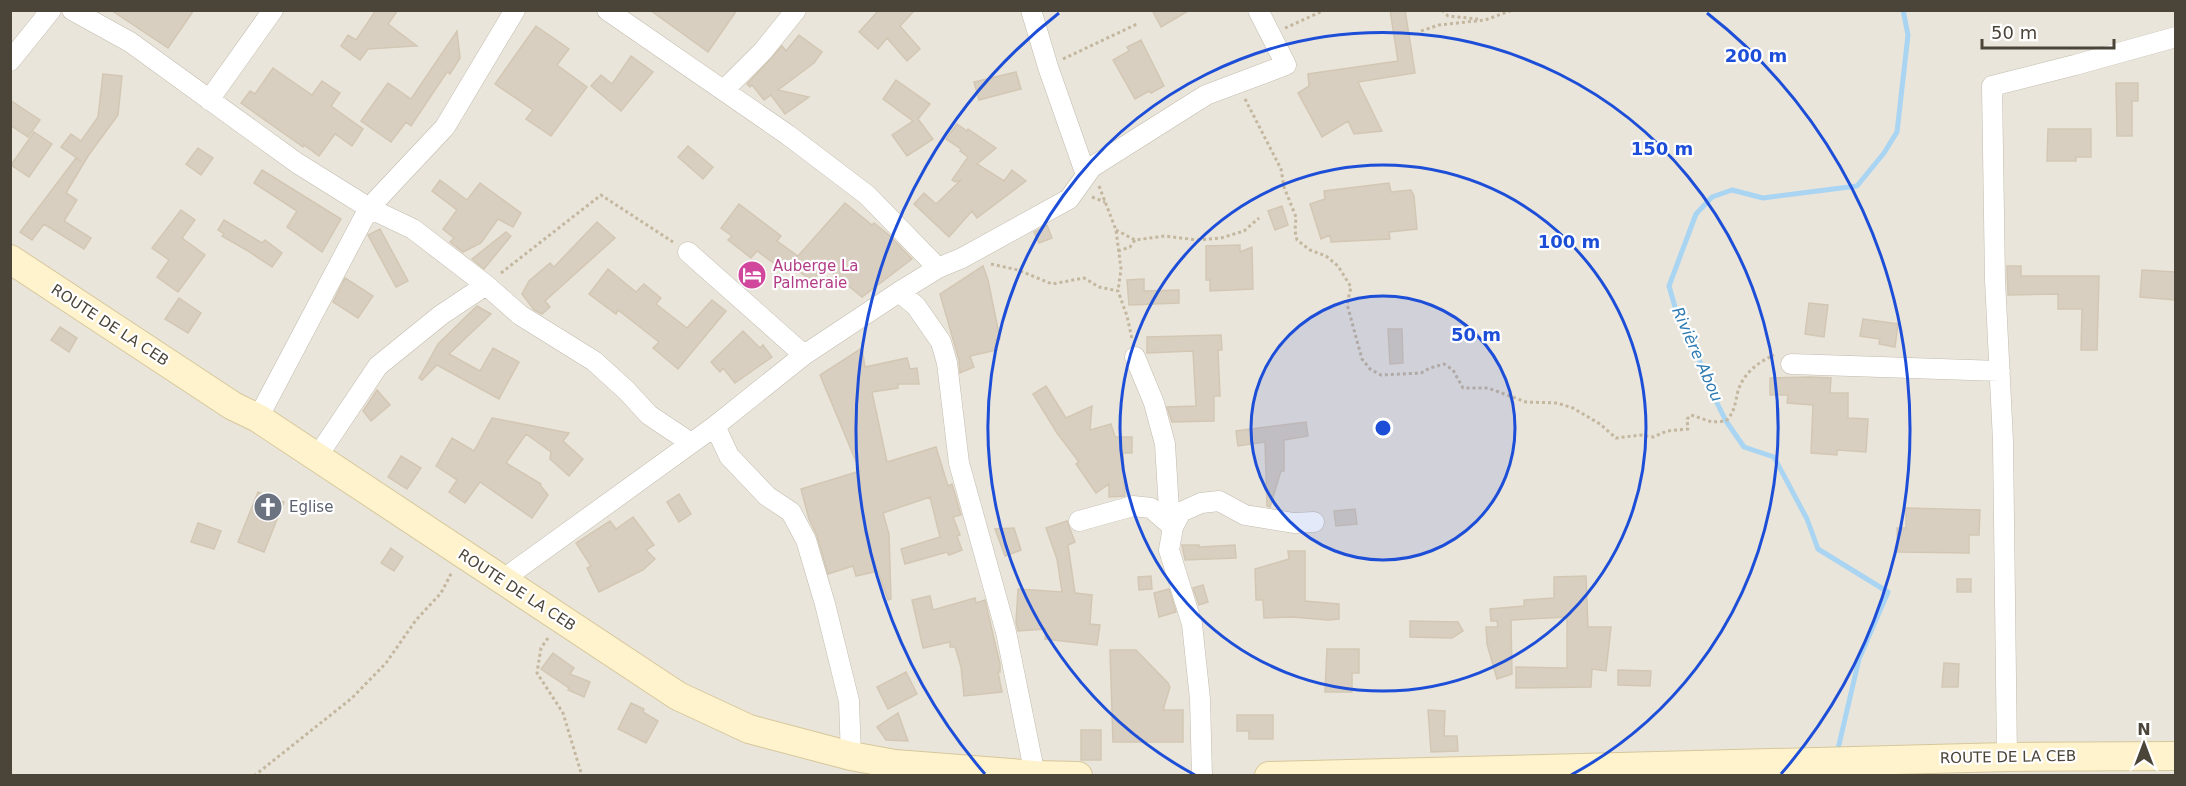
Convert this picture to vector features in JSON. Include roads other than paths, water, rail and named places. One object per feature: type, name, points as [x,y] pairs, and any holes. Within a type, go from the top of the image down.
[{"type":"main road","name":"ROUTE DE LA CEB","points":[[10,259],[233,406],[258,418],[678,696],[749,729],[895,770],[1078,776]]},
{"type":"main road","name":"ROUTE DE LA CEB","points":[[1663,771],[1794,762],[2175,756]]},
{"type":"main road","points":[[1269,776],[1663,771]]},
{"type":"street","points":[[10,61],[51,10]]},
{"type":"street","points":[[72,10],[129,42],[297,163],[369,208],[413,229],[486,285],[520,315],[594,361],[649,415],[691,443]]},
{"type":"street","points":[[209,99],[273,10]]},
{"type":"street","points":[[258,418],[369,208],[446,127],[515,10]]},
{"type":"street","points":[[607,10],[788,135],[867,195],[938,268]]},
{"type":"street","points":[[724,90],[763,51],[796,10]]},
{"type":"street","points":[[1031,10],[1048,67],[1089,171]]},
{"type":"street","points":[[502,580],[715,426],[804,356],[899,292],[938,268],[962,258],[1069,199],[1089,171],[1206,95],[1286,65],[1258,10]]},
{"type":"street","points":[[2007,757],[2003,441],[1995,280],[1992,86],[2175,37]]},
{"type":"street","points":[[688,252],[804,356]]},
{"type":"street","points":[[317,457],[378,366],[441,315],[486,285]]},
{"type":"street","points":[[899,292],[916,306],[941,342],[947,363],[959,463],[1006,632],[1035,775]]},
{"type":"street","points":[[1135,357],[1154,403],[1165,444],[1168,510],[1173,527]]},
{"type":"street","points":[[1798,364],[2000,371]]},
{"type":"street","points":[[715,426],[729,456],[767,496],[791,512],[806,540],[825,604],[849,701],[851,756]]},
{"type":"street","points":[[1202,776],[1200,699],[1192,624],[1169,550],[1173,527],[1181,512],[1202,502],[1218,501],[1245,515],[1294,523],[1314,522]]},
{"type":"street","points":[[1079,522],[1133,506],[1151,507],[1173,527]]},
{"type":"waterway","name":"Rivière Abou","points":[[1837,753],[1859,659],[1888,592],[1818,549],[1807,519],[1774,457],[1744,447],[1726,421],[1709,387],[1692,340],[1675,307],[1669,286],[1696,214],[1712,197],[1732,190],[1763,198],[1857,186],[1884,153],[1897,132],[1908,35],[1903,10]]},
{"type":"place","name":"Auberge La Palmeraie","points":[[752,275]]},
{"type":"place","name":"Eglise","points":[[268,507]]}]
